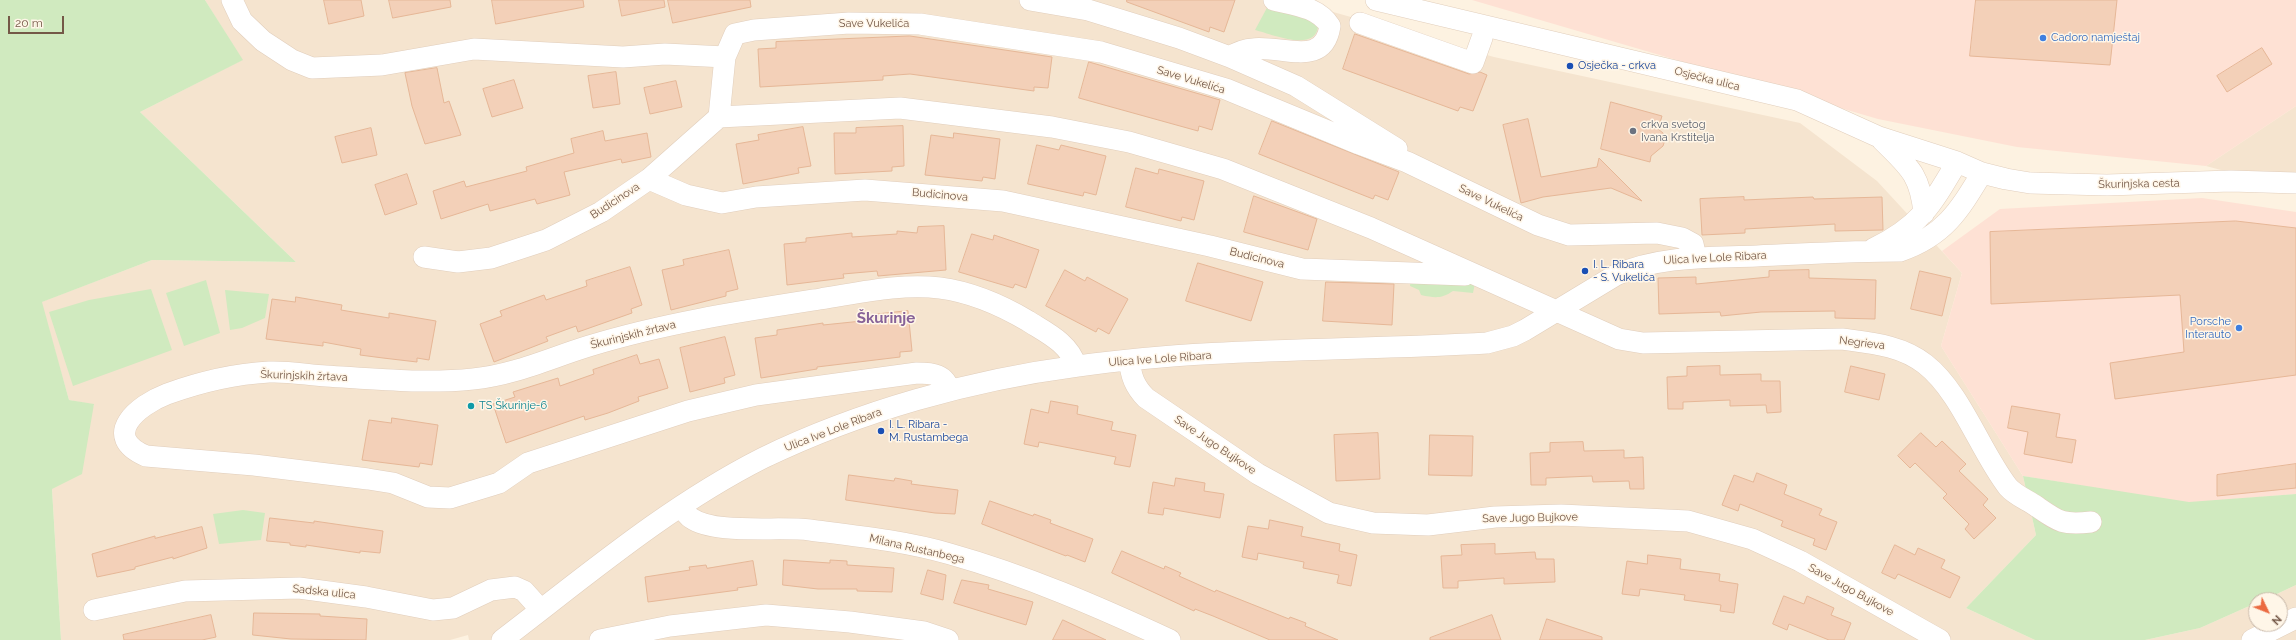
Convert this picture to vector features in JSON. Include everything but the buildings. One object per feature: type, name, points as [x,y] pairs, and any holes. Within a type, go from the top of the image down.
[{"type":"street","points":[[232,0],[242,21],[263,41],[292,60],[312,68],[382,64],[474,49],[623,57],[665,54],[725,57]]},
{"type":"street","points":[[1030,0],[1088,10],[1179,38],[1230,57],[1296,86],[1401,151],[1407,162]]},
{"type":"street","points":[[1230,57],[1238,51],[1249,48],[1268,47],[1290,52],[1311,52],[1318,50],[1326,42],[1330,26],[1324,16],[1302,7],[1274,0]]},
{"type":"street","name":"Osječka ulica","points":[[1376,0],[1797,100],[1879,137],[1957,162],[1982,173]]},
{"type":"street","points":[[1410,40],[1414,20]]},
{"type":"street","points":[[1360,22],[1473,63],[1482,38]]},
{"type":"street","name":"Save Vukelića","points":[[719,117],[725,57],[735,34],[754,30],[850,23],[928,26],[1101,52],[1226,90],[1407,162],[1538,225],[1569,235],[1656,233],[1682,238],[1693,244],[1696,257]]},
{"type":"street","name":"Negrieva","points":[[719,117],[900,108],[1052,127],[1129,142],[1223,169],[1371,228],[1473,275],[1619,339],[1643,343],[1842,339],[1876,344],[1906,351],[1934,371],[1952,396],[2009,488],[2058,521],[2071,524],[2091,522]]},
{"type":"street","points":[[649,179],[719,117]]},
{"type":"street","points":[[1879,137],[1917,180],[1921,191],[1924,213]]},
{"type":"street","name":"Ulica Ive Lole Ribara","points":[[1869,251],[1909,229],[1933,203],[1957,162]]},
{"type":"street","name":"Ulica Ive Lole Ribara","points":[[502,640],[621,549],[682,506],[728,477],[807,438],[861,417],[949,391],[1076,366],[1130,360],[1227,354],[1486,343],[1513,336],[1558,311],[1601,282],[1632,268],[1660,260],[1696,257],[1900,251],[1921,244],[1940,230],[1956,213],[1982,173]]},
{"type":"street","name":"Škurinjska cesta","points":[[1982,173],[2013,180],[2066,185],[2231,181],[2296,183]]},
{"type":"street","name":"Budicinova","points":[[424,257],[458,262],[492,258],[546,240],[601,212],[649,179],[686,195],[722,203],[756,197],[865,190],[1003,201],[1210,246],[1302,270],[1473,275]]},
{"type":"street","name":"Škurinjskih žrtava","points":[[949,391],[948,384],[937,374],[917,372],[756,395],[688,411],[528,463],[499,483],[488,488],[450,498],[428,497],[417,494],[407,488],[393,483],[368,479],[254,465],[146,456],[130,447],[126,441],[125,433],[126,424],[137,409],[152,400],[203,382],[240,375],[272,372],[417,381],[471,380],[493,377],[591,345],[696,320],[747,310],[899,288],[938,288],[980,297],[1021,317],[1059,341],[1070,351],[1076,366]]},
{"type":"street","name":"Save Jugo Bujkove","points":[[1130,360],[1133,380],[1137,389],[1146,398],[1258,474],[1329,513],[1373,523],[1428,525],[1502,516],[1561,516],[1688,521],[1752,539],[1800,561],[1940,640]]},
{"type":"street","name":"Milana Rustanbega","points":[[682,506],[689,517],[711,527],[798,529],[883,539],[950,554],[1025,580],[1126,620],[1170,640]]},
{"type":"street","name":"Sadska ulica","points":[[94,610],[185,591],[298,588],[366,597],[433,610],[453,608],[491,590],[515,587],[524,591],[541,610]]},
{"type":"street","points":[[600,640],[670,626],[766,615],[850,622],[924,632],[948,640]]},
{"type":"street","points":[[2252,640],[2296,618]]},
{"type":"shaded area","points":[[205,0],[1300,0],[1333,12],[1494,57],[1800,123],[1877,181],[1962,273],[1941,346],[2023,476],[2036,535],[1966,608],[2035,640],[469,640],[468,635],[450,640],[61,640],[52,489],[94,405],[69,400],[41,302],[152,260],[296,262],[140,112],[242,60]]},
{"type":"shaded area","points":[[1472,0],[2296,0],[2296,106],[2206,166],[2017,147],[1878,119]]},
{"type":"shaded area","points":[[2296,106],[2296,190],[2206,166]]},
{"type":"shaded area","points":[[2202,198],[2296,212],[2296,494],[2186,503],[2023,476],[1941,346],[1962,273],[1942,251],[2000,209]]},
{"type":"shaded area","points":[[2296,585],[2296,640],[2145,640],[2200,628],[2248,607],[2248,632],[2288,632],[2288,592],[2281,592]]},
{"type":"green space","points":[[0,0],[205,0],[243,60],[140,112],[296,262],[152,260],[42,302],[69,400],[94,404],[82,474],[52,489],[61,640],[0,640]]},
{"type":"green space","points":[[1269,4],[1307,16],[1318,26],[1315,34],[1310,39],[1292,40],[1255,30]]},
{"type":"green space","points":[[1411,276],[1475,283],[1473,293],[1453,291],[1441,297],[1430,297],[1421,295],[1419,290],[1410,286]]},
{"type":"green space","points":[[206,280],[220,333],[184,346],[166,293]]},
{"type":"green space","points":[[151,289],[172,350],[73,386],[49,312],[89,300]]},
{"type":"green space","points":[[225,290],[269,294],[265,318],[242,328],[230,330]]},
{"type":"green space","points":[[2023,476],[2189,502],[2296,494],[2296,585],[2281,592],[2248,592],[2248,607],[2200,628],[2145,640],[2035,640],[1966,608],[2036,535]]},
{"type":"green space","points":[[243,510],[265,513],[261,540],[219,544],[213,514]]},
{"type":"place","name":"Cadoro namještaj","points":[[2043,38]]},
{"type":"place","name":"Osječka - crkva","points":[[1570,66]]},
{"type":"place","name":"crkva svetog Ivana Krstitelja","points":[[1633,131]]},
{"type":"place","name":"I. L. Ribara - S. Vukelića","points":[[1585,271]]},
{"type":"place","name":"Porsche Interauto","points":[[2239,328]]},
{"type":"place","name":"TS Škurinje-6","points":[[471,406]]},
{"type":"place","name":"I. L. Ribara - M. Rustambega","points":[[881,431]]},
{"type":"district","name":"Škurinje","points":[[886,318]]}]
